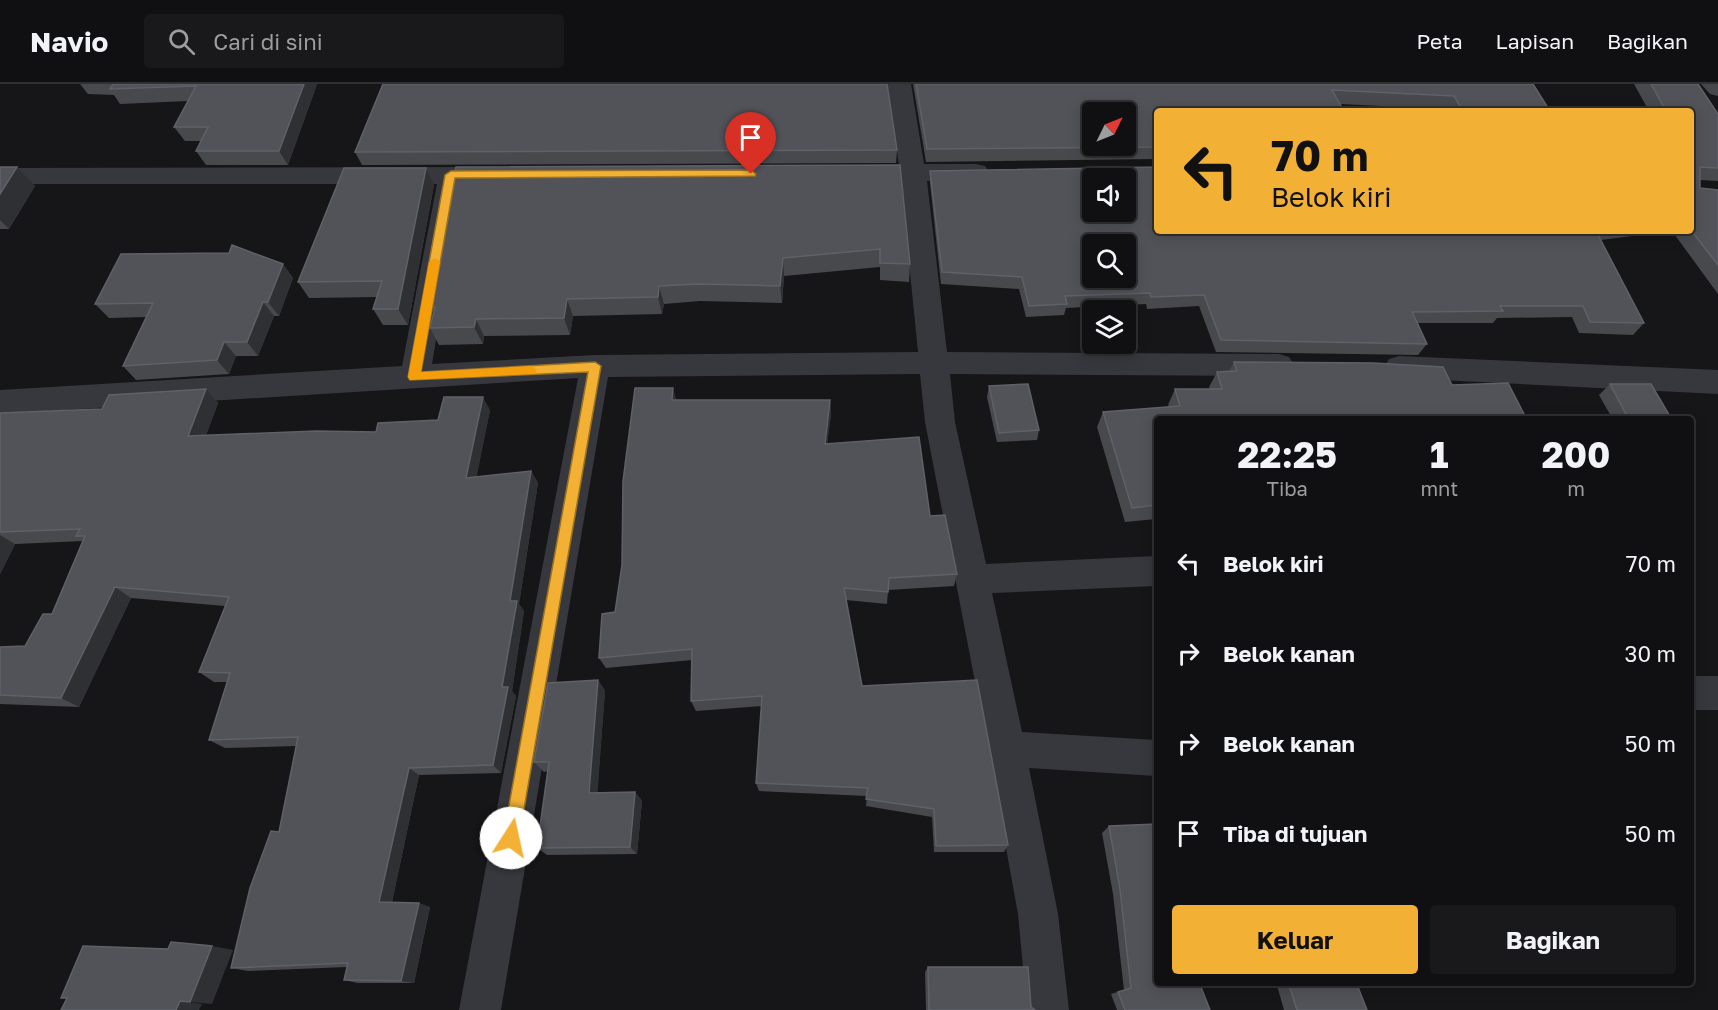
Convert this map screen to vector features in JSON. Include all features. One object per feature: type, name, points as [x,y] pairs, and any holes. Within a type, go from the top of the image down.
[{"type":"main road","points":[[1713,84],[1718,89]]},
{"type":"street","points":[[899,84],[913,173],[940,422],[1008,749],[1038,914],[1048,1010]]},
{"type":"street","points":[[830,174],[994,172]]},
{"type":"street","points":[[414,377],[451,175]]},
{"type":"street","points":[[0,176],[522,175]]},
{"type":"street","points":[[0,402],[595,366],[932,363],[1302,365]]},
{"type":"street","points":[[480,1010],[595,366]]},
{"type":"street","points":[[1373,366],[1718,382]]},
{"type":"street","points":[[972,579],[1154,571]]},
{"type":"street","points":[[1694,693],[1718,693]]},
{"type":"street","points":[[1008,749],[1154,758]]},
{"type":"building","points":[[113,84],[304,84],[279,151],[196,151],[208,127],[174,127],[196,86],[110,89]]},
{"type":"building","points":[[383,84],[887,84],[897,150],[355,152]]},
{"type":"building","points":[[916,84],[1533,84],[1548,108],[1461,108],[1454,96],[1332,90],[1342,108],[1154,108],[1154,147],[1136,147],[1136,102],[1082,102],[1082,148],[927,149]]},
{"type":"building","points":[[1651,84],[1698,84],[1718,114],[1718,168],[1700,167],[1700,188],[1718,190],[1718,265],[1694,234],[1694,108],[1664,108]]},
{"type":"building","points":[[900,165],[910,264],[880,263],[880,249],[783,258],[780,286],[697,284],[659,286],[658,297],[567,299],[564,318],[476,319],[474,327],[430,328],[435,307],[431,307],[456,167]]},
{"type":"building","points":[[0,167],[17,167],[0,194]]},
{"type":"building","points":[[1154,167],[1154,234],[1598,234],[1644,323],[1590,322],[1583,306],[1500,306],[1503,311],[1412,312],[1427,344],[1221,340],[1204,295],[1151,297],[1150,293],[1065,296],[1067,304],[1029,306],[1022,277],[942,272],[930,171],[1082,168],[1082,222],[1136,222],[1136,168],[1100,168]]},
{"type":"building","points":[[344,168],[426,168],[398,309],[373,309],[382,281],[298,282]]},
{"type":"building","points":[[232,245],[283,264],[268,302],[263,302],[247,342],[224,342],[217,360],[123,366],[153,303],[95,304],[121,254],[229,253]]},
{"type":"building","points":[[1234,362],[1373,363],[1443,367],[1452,385],[1508,383],[1525,416],[1154,416],[1154,505],[1132,508],[1103,412],[1180,406],[1175,389],[1222,389],[1217,372],[1237,371]]},
{"type":"building","points":[[1028,384],[1039,430],[999,433],[989,386]]},
{"type":"building","points":[[1610,384],[1651,384],[1670,416],[1627,416]]},
{"type":"building","points":[[635,388],[673,388],[672,400],[830,400],[825,444],[919,437],[930,516],[945,515],[957,574],[889,578],[888,592],[844,588],[862,686],[977,680],[1008,845],[936,846],[934,809],[866,799],[868,788],[756,783],[762,696],[691,701],[692,649],[599,658],[602,614],[615,612],[622,565],[623,481]]},
{"type":"building","points":[[206,389],[188,436],[316,431],[376,432],[378,423],[438,420],[444,397],[483,397],[466,478],[531,471],[510,601],[517,601],[502,687],[508,687],[493,765],[409,768],[379,902],[419,903],[401,981],[344,980],[348,963],[231,968],[250,888],[271,831],[279,832],[298,737],[209,740],[230,673],[199,672],[229,597],[115,587],[61,698],[0,695],[0,647],[25,646],[43,614],[52,614],[85,536],[76,536],[80,529],[0,532],[0,413],[102,409],[109,395]]},
{"type":"building","points":[[598,680],[589,793],[635,792],[630,847],[537,848],[549,762],[534,762],[548,683]]},
{"type":"building","points":[[1154,824],[1154,986],[1201,986],[1210,1010],[1125,1010],[1118,992],[1131,988],[1120,889],[1109,826]]},
{"type":"building","points":[[171,942],[212,946],[190,1002],[180,1001],[176,1010],[61,1010],[67,998],[61,998],[83,946],[168,949]]},
{"type":"building","points":[[928,967],[1028,967],[1031,1007],[1035,1010],[929,1010]]},
{"type":"building","points":[[1289,986],[1358,986],[1367,1010],[1297,1010]]},
{"type":"slow traffic","points":[[435,262],[414,377],[531,370]]},
{"type":"route","points":[[511,838],[595,366],[414,377],[451,175],[751,174]]}]
